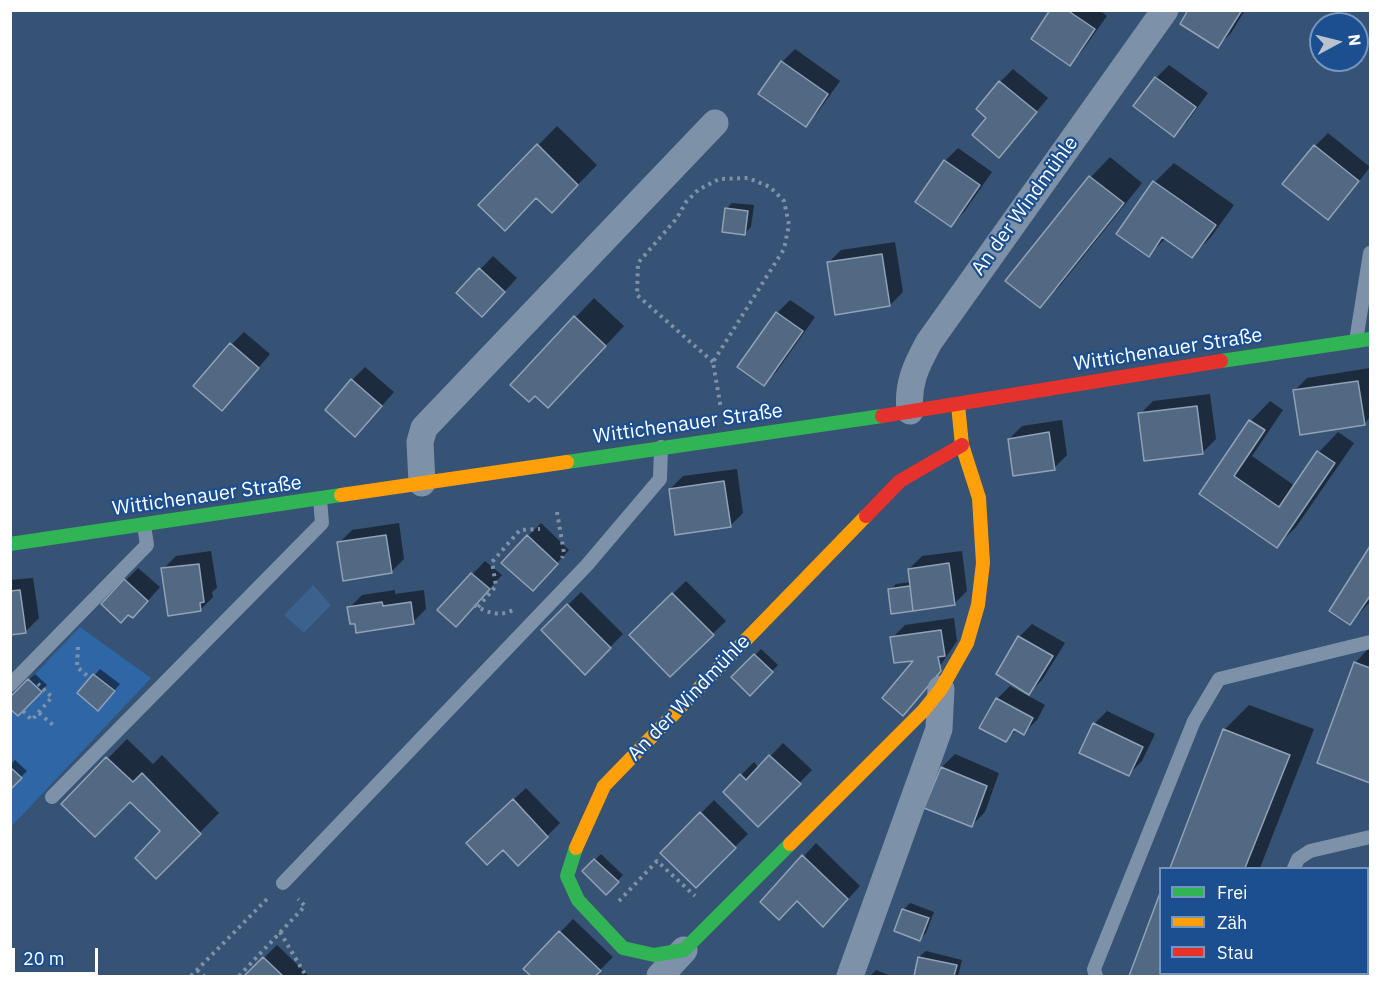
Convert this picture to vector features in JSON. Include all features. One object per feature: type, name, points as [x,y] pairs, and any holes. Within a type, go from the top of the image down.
[{"type":"street","name":"An der Windmühle","points":[[910,411],[909,389],[912,376],[929,342],[1165,10]]},
{"type":"street","points":[[422,483],[420,442],[424,428],[715,123]]},
{"type":"street","name":"Wittichenauer Straße","points":[[10,544],[958,405],[1279,351],[1371,339]]},
{"type":"street","points":[[660,976],[717,916],[923,711],[941,689],[968,643],[978,604],[983,563],[979,498],[962,445],[958,405]]},
{"type":"street","name":"An der Windmühle","points":[[684,950],[654,955],[623,948],[578,900],[567,876],[572,857],[604,786],[900,481],[962,445]]},
{"type":"street","points":[[850,976],[939,729],[941,689]]},
{"type":"lane","points":[[1356,341],[1371,253]]},
{"type":"lane","points":[[283,883],[587,565],[660,479],[661,447]]},
{"type":"lane","points":[[52,797],[322,523],[320,499]]},
{"type":"lane","points":[[10,685],[147,545],[144,525]]},
{"type":"lane","points":[[1096,976],[1095,969],[1194,721],[1219,679],[1371,642]]},
{"type":"lane","points":[[1294,867],[1298,859],[1310,850],[1371,837]]},
{"type":"path","points":[[713,362],[784,249],[789,225],[784,201],[770,187],[748,178],[719,179],[698,190],[638,262],[637,295],[713,362],[723,416]]},
{"type":"path","points":[[557,512],[564,553],[560,566]]},
{"type":"path","points":[[514,609],[504,614],[488,613],[476,606],[496,586],[492,562],[520,530],[540,529]]},
{"type":"path","points":[[62,632],[78,647],[77,667],[90,678]]},
{"type":"path","points":[[23,711],[32,720],[52,697],[24,671]]},
{"type":"path","points":[[39,713],[54,726]]},
{"type":"path","points":[[598,923],[657,861],[717,916]]},
{"type":"path","points":[[191,976],[283,883],[305,906],[239,976]]},
{"type":"path","points":[[280,932],[306,976]]},
{"type":"path","points":[[197,970],[204,976]]},
{"type":"shaded area","points":[[313,585],[331,605],[304,633],[284,615]]},
{"type":"shaded area","points":[[80,627],[151,678],[11,827],[11,699]]},
{"type":"building","points":[[1050,10],[1067,10],[1095,29],[1070,66],[1031,39]]},
{"type":"building","points":[[1188,10],[1242,10],[1218,48],[1180,24]]},
{"type":"building","points":[[781,61],[828,94],[806,127],[758,94]]},
{"type":"building","points":[[1155,77],[1196,107],[1174,137],[1133,106]]},
{"type":"building","points":[[999,81],[1037,112],[999,158],[972,135],[986,118],[976,109]]},
{"type":"building","points":[[537,144],[578,185],[552,213],[536,198],[505,231],[478,205]]},
{"type":"building","points":[[1314,145],[1359,181],[1328,220],[1282,184]]},
{"type":"building","points":[[944,160],[980,185],[951,227],[915,202]]},
{"type":"building","points":[[1089,176],[1124,203],[1040,308],[1005,281]]},
{"type":"building","points":[[1153,181],[1216,225],[1192,258],[1162,237],[1149,257],[1116,234]]},
{"type":"building","points":[[725,208],[748,211],[745,235],[722,232]]},
{"type":"building","points":[[882,254],[890,306],[835,315],[827,262]]},
{"type":"building","points":[[479,268],[505,292],[482,317],[456,293]]},
{"type":"building","points":[[776,312],[803,331],[764,386],[737,367]]},
{"type":"building","points":[[574,316],[606,346],[548,408],[535,396],[529,402],[510,385]]},
{"type":"building","points":[[230,343],[259,368],[222,411],[193,386]]},
{"type":"building","points":[[351,379],[382,406],[355,437],[325,410]]},
{"type":"building","points":[[1358,381],[1365,425],[1300,435],[1293,390]]},
{"type":"building","points":[[1197,406],[1203,454],[1144,461],[1138,413]]},
{"type":"building","points":[[1249,420],[1265,430],[1234,476],[1279,507],[1317,451],[1335,463],[1277,548],[1199,494]]},
{"type":"building","points":[[1049,432],[1055,470],[1013,476],[1008,439]]},
{"type":"building","points":[[724,481],[731,527],[675,535],[669,489]]},
{"type":"building","points":[[386,535],[392,573],[343,581],[337,542]]},
{"type":"building","points":[[527,535],[558,564],[533,591],[501,563]]},
{"type":"building","points":[[1370,546],[1370,596],[1350,625],[1329,611]]},
{"type":"building","points":[[949,563],[955,605],[913,611],[908,569]]},
{"type":"building","points":[[199,564],[204,602],[200,603],[201,611],[168,616],[161,568]]},
{"type":"building","points":[[471,573],[490,589],[456,627],[437,610]]},
{"type":"building","points":[[124,579],[148,601],[133,618],[128,615],[121,623],[101,604]]},
{"type":"building","points":[[910,586],[913,611],[891,614],[888,589]]},
{"type":"building","points":[[20,590],[26,633],[10,635],[10,591]]},
{"type":"building","points":[[672,593],[714,635],[670,677],[629,635]]},
{"type":"building","points":[[382,602],[383,606],[411,602],[414,624],[356,633],[355,624],[350,624],[347,607]]},
{"type":"building","points":[[567,604],[611,648],[585,675],[541,630]]},
{"type":"building","points":[[941,630],[945,656],[938,657],[941,671],[903,716],[882,698],[913,661],[894,663],[890,637]]},
{"type":"building","points":[[1018,636],[1053,656],[1029,695],[996,674]]},
{"type":"building","points":[[754,654],[773,672],[750,696],[731,677]]},
{"type":"building","points":[[1354,662],[1370,668],[1370,783],[1317,763]]},
{"type":"building","points":[[93,674],[115,691],[98,711],[77,693]]},
{"type":"building","points":[[28,679],[42,692],[18,716],[10,709],[10,697]]},
{"type":"building","points":[[996,698],[1033,718],[1024,735],[1014,729],[1006,742],[979,728]]},
{"type":"building","points":[[1093,723],[1143,747],[1129,776],[1079,753]]},
{"type":"building","points":[[1223,729],[1290,755],[1245,867],[1170,867]]},
{"type":"building","points":[[769,755],[801,784],[758,827],[723,792],[740,774],[746,780]]},
{"type":"building","points":[[106,757],[133,782],[142,773],[201,834],[156,879],[135,858],[160,831],[130,802],[95,837],[61,804]]},
{"type":"building","points":[[10,767],[22,778],[10,790]]},
{"type":"building","points":[[941,767],[987,786],[972,827],[924,808]]},
{"type":"building","points":[[513,799],[548,837],[518,866],[503,850],[487,865],[466,843]]},
{"type":"building","points":[[700,812],[736,848],[696,888],[660,853]]},
{"type":"building","points":[[802,855],[848,899],[823,927],[797,901],[779,920],[760,902]]},
{"type":"building","points":[[594,859],[619,882],[606,895],[582,871]]},
{"type":"building","points":[[1159,896],[1159,975],[1204,975],[1129,976]]},
{"type":"building","points":[[902,909],[929,918],[920,941],[894,931]]},
{"type":"building","points":[[559,931],[601,971],[595,976],[531,976],[523,969]]},
{"type":"building","points":[[263,957],[283,976],[244,976]]},
{"type":"building","points":[[918,957],[957,965],[954,976],[914,976]]},
{"type":"traffic: fast","points":[[1221,361],[1370,339]]},
{"type":"traffic: fast","points":[[567,462],[882,416]]},
{"type":"traffic: fast","points":[[10,544],[341,495]]},
{"type":"traffic: fast","points":[[576,848],[567,876],[578,900],[623,948],[654,955],[684,950],[790,844]]},
{"type":"traffic: slow","points":[[790,844],[923,711],[941,689],[967,643],[978,605],[983,563],[979,498],[962,445],[958,405]]},
{"type":"traffic: slow","points":[[341,495],[567,462]]},
{"type":"traffic: slow","points":[[576,848],[604,786],[866,516]]},
{"type":"traffic: jam","points":[[882,416],[1221,361]]},
{"type":"traffic: jam","points":[[866,516],[900,481],[962,445]]}]
